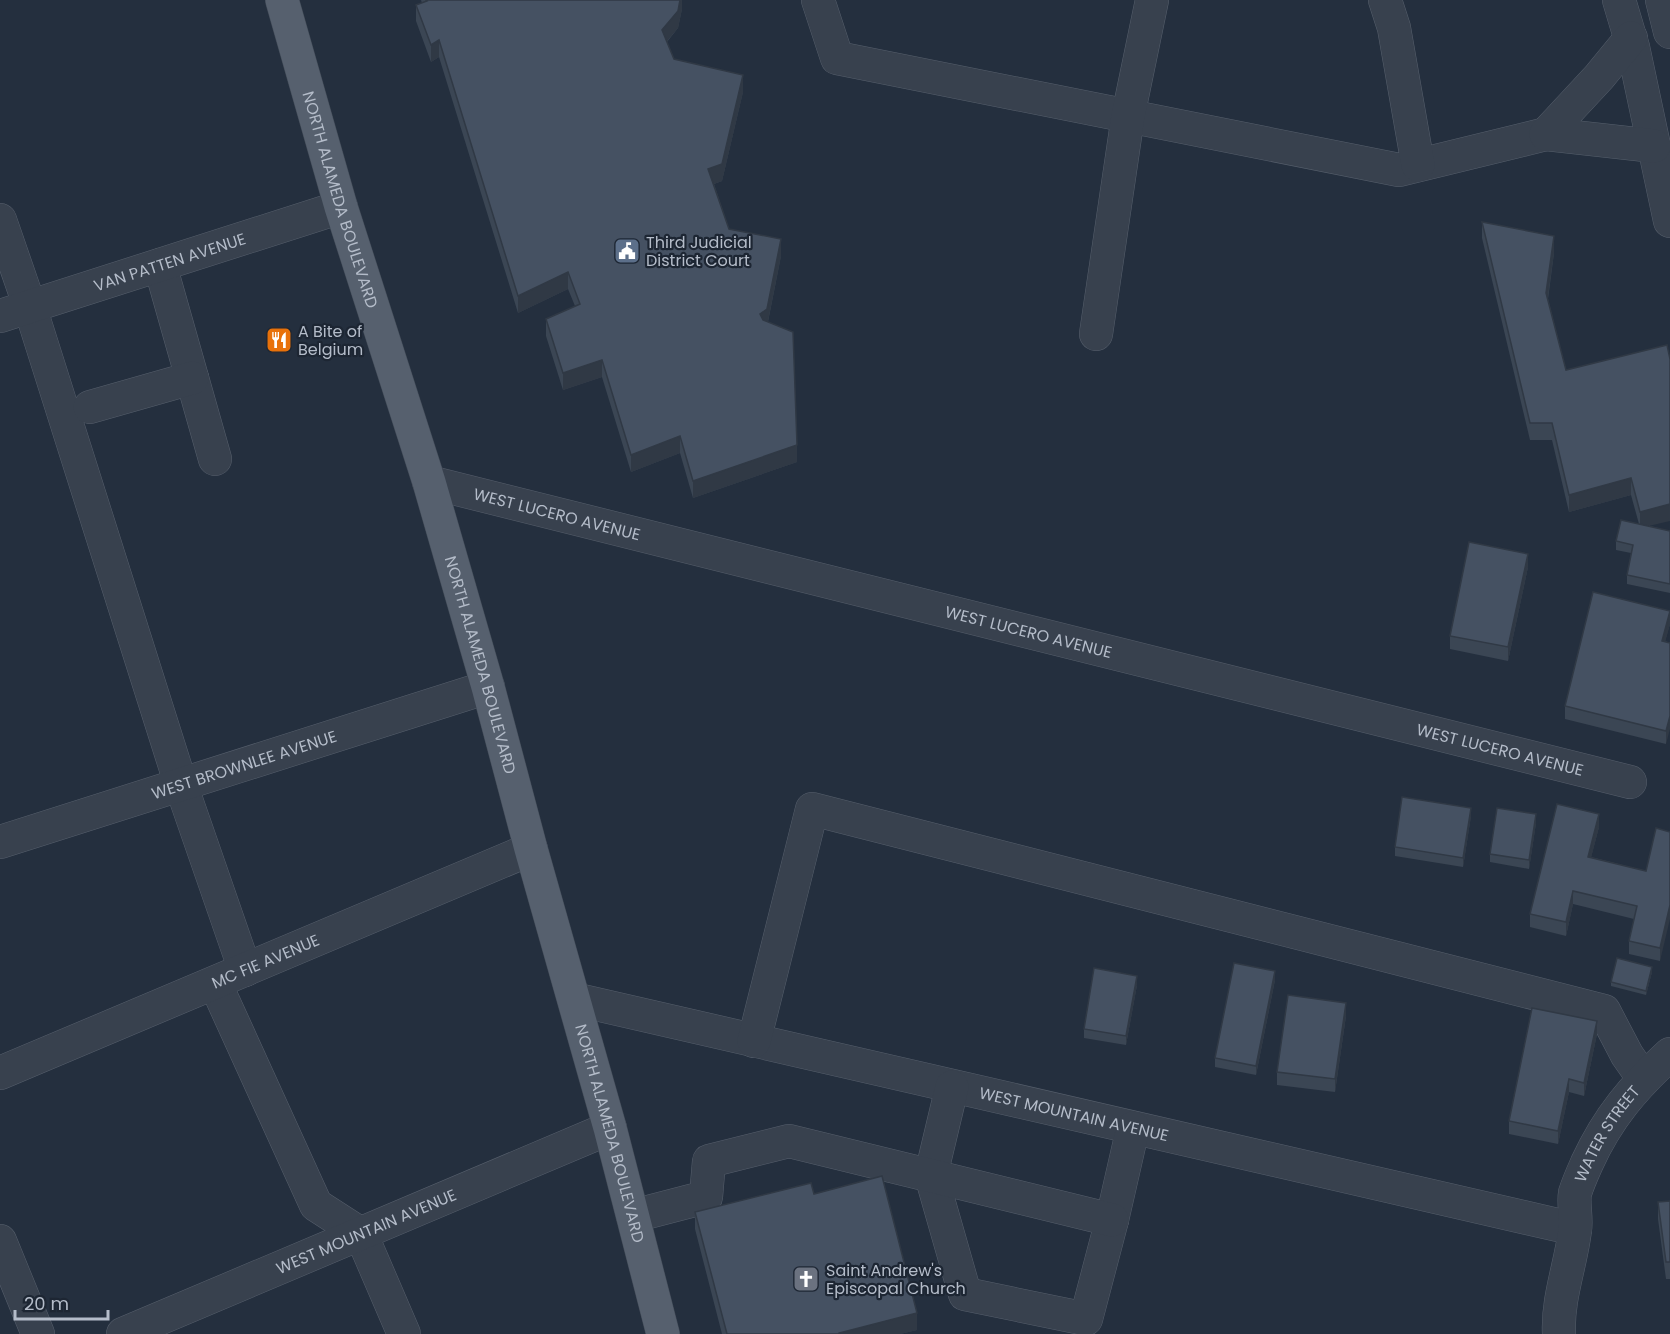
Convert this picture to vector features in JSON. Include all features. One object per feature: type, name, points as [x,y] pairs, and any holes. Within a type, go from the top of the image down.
[{"type":"main road","name":"NORTH ALAMEDA BOULEVARD","points":[[282,0],[341,207],[429,482],[488,687],[610,1128],[663,1334]]},
{"type":"street","points":[[818,0],[837,58],[1399,170],[1546,134],[1654,146]]},
{"type":"street","points":[[1096,334],[1128,116],[1152,0]]},
{"type":"street","points":[[1385,0],[1394,28],[1418,165]]},
{"type":"street","points":[[1619,0],[1631,38],[1670,221]]},
{"type":"street","points":[[1662,0],[1670,32]]},
{"type":"street","points":[[1546,134],[1599,77],[1631,38]]},
{"type":"street","name":"VAN PATTEN AVENUE","points":[[15,312],[341,207]]},
{"type":"street","points":[[0,220],[15,312],[245,970]]},
{"type":"street","points":[[160,265],[215,459]]},
{"type":"street","points":[[90,407],[192,378]]},
{"type":"street","name":"WEST LUCERO AVENUE","points":[[429,482],[1630,782]]},
{"type":"street","name":"WEST BROWNLEE AVENUE","points":[[0,842],[488,687]]},
{"type":"street","points":[[754,1041],[812,809],[1604,1011],[1627,1055],[1657,1078]]},
{"type":"street","name":"MC FIE AVENUE","points":[[0,1073],[531,849]]},
{"type":"street","points":[[214,983],[316,1205],[361,1234],[404,1334]]},
{"type":"street","name":"WEST MOUNTAIN AVENUE","points":[[574,999],[1575,1229]]},
{"type":"street","name":"WATER STREET","points":[[1559,1334],[1558,1324],[1575,1229],[1593,1207],[1612,1154],[1670,1054]]},
{"type":"street","points":[[952,1087],[931,1175],[965,1294],[1086,1319],[1133,1128]]},
{"type":"street","name":"WEST MOUNTAIN AVENUE","points":[[123,1334],[610,1128]]},
{"type":"street","points":[[633,1216],[706,1197],[709,1161],[789,1141],[1112,1220]]},
{"type":"street","points":[[0,1241],[38,1334]]},
{"type":"building","name":"Third Judicial District Court","points":[[426,0],[680,0],[678,11],[662,30],[674,59],[743,75],[722,164],[708,169],[729,229],[781,239],[767,309],[760,314],[763,320],[793,332],[797,445],[693,481],[680,436],[631,455],[602,360],[563,373],[546,319],[580,304],[568,272],[518,296],[439,40],[431,45],[416,5]]},
{"type":"building","points":[[1482,222],[1554,236],[1546,293],[1566,370],[1667,345],[1670,359],[1670,504],[1640,512],[1631,478],[1569,495],[1552,423],[1530,423]]},
{"type":"building","points":[[1621,520],[1670,531],[1670,584],[1627,575],[1633,545],[1616,541]]},
{"type":"building","points":[[1469,542],[1528,554],[1508,647],[1450,636]]},
{"type":"building","points":[[1593,592],[1670,611],[1662,641],[1670,643],[1670,716],[1666,731],[1565,706]]},
{"type":"building","points":[[1402,797],[1471,808],[1463,858],[1395,847]]},
{"type":"building","points":[[1557,804],[1599,814],[1588,857],[1646,871],[1656,828],[1670,832],[1670,905],[1660,948],[1629,941],[1637,906],[1573,891],[1566,922],[1530,914]]},
{"type":"building","points":[[1497,808],[1536,814],[1529,860],[1490,854]]},
{"type":"building","points":[[1617,958],[1652,967],[1646,991],[1611,982]]},
{"type":"building","points":[[1234,963],[1275,971],[1256,1066],[1215,1058]]},
{"type":"building","points":[[1094,968],[1137,976],[1126,1036],[1084,1029]]},
{"type":"building","points":[[1288,995],[1346,1003],[1335,1079],[1277,1072]]},
{"type":"building","points":[[1532,1008],[1597,1021],[1584,1083],[1569,1079],[1558,1131],[1509,1121]]},
{"type":"building","name":"Saint Andrew's Episcopal Church","points":[[882,1176],[917,1313],[839,1334],[727,1334],[695,1212],[811,1183],[814,1194]]},
{"type":"building","points":[[1670,1201],[1670,1262],[1666,1262],[1658,1202]]},
{"type":"place","name":"Third Judicial District Court","points":[[627,251]]},
{"type":"place","name":"A Bite of Belgium","points":[[279,340]]},
{"type":"place","name":"Saint Andrew's Episcopal Church","points":[[806,1279]]}]
